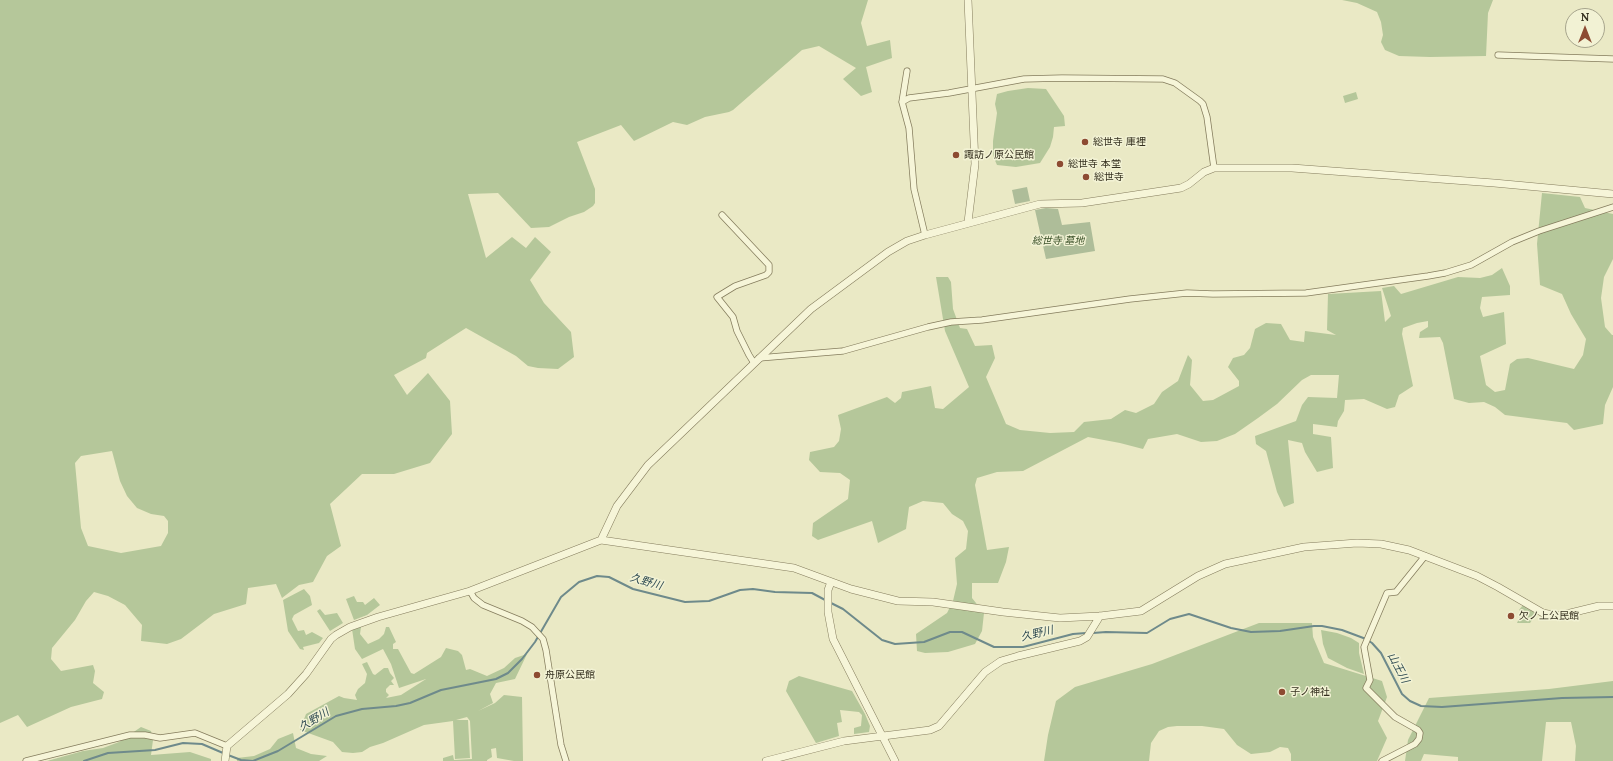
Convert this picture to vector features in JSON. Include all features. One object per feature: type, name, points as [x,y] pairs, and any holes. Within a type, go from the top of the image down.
[{"type":"street","points":[[968,0],[973,88],[975,164],[968,222]]},
{"type":"street","points":[[1498,55],[1613,59]]},
{"type":"street","points":[[907,71],[902,102],[909,128],[914,189],[925,235]]},
{"type":"street","points":[[902,102],[909,98],[949,94],[973,88],[1032,79],[1163,79],[1175,83],[1203,104],[1207,117],[1214,168]]},
{"type":"street","points":[[601,540],[617,506],[648,464],[811,309],[888,252],[906,241],[968,222],[1040,204],[1082,203],[1181,188],[1190,184],[1204,172],[1214,168],[1292,168],[1494,183],[1613,194]]},
{"type":"street","points":[[722,215],[769,265],[769,272],[766,275],[735,286],[717,297],[732,317],[749,355],[757,360],[843,350],[940,324],[982,320],[1130,299],[1187,293],[1306,293],[1337,290],[1434,275],[1471,265],[1539,230],[1613,207]]},
{"type":"street","points":[[224,760],[227,746],[288,694],[306,674],[331,639],[336,635],[350,627],[378,617],[470,591],[601,540],[794,568],[830,582],[875,596],[898,601],[933,602],[1060,618],[1100,616],[1141,610],[1198,576],[1225,564],[1274,553],[1329,544],[1357,543],[1381,544],[1409,550],[1477,576],[1544,613],[1558,616],[1599,606],[1613,606]]},
{"type":"street","points":[[1382,761],[1415,744],[1419,740],[1420,733],[1418,730],[1395,718],[1366,688],[1370,680],[1364,647],[1387,593],[1396,592],[1425,556]]},
{"type":"street","points":[[830,582],[828,590],[828,612],[833,639],[895,761]]},
{"type":"street","points":[[470,591],[474,598],[483,605],[522,621],[532,627],[543,639],[561,745],[566,761]]},
{"type":"street","points":[[766,761],[844,741],[930,730],[939,726],[985,672],[1001,662],[1018,656],[1080,641],[1087,637],[1100,616]]},
{"type":"street","points":[[26,761],[130,735],[145,735],[160,738],[195,733],[227,746]]},
{"type":"green space","points":[[0,0],[868,0],[861,23],[867,46],[890,40],[892,58],[866,67],[872,92],[861,96],[843,79],[856,68],[819,46],[802,50],[729,112],[705,117],[687,125],[673,122],[634,141],[621,125],[577,142],[595,189],[595,203],[584,212],[569,217],[549,227],[531,228],[498,193],[468,194],[486,258],[512,237],[526,248],[535,237],[551,252],[530,280],[544,303],[571,332],[574,357],[558,369],[528,366],[516,356],[466,328],[427,353],[426,358],[394,375],[407,395],[428,373],[450,401],[452,434],[430,463],[394,474],[362,474],[330,504],[341,546],[327,556],[313,582],[299,585],[282,598],[276,584],[248,588],[246,604],[214,614],[181,639],[167,644],[141,641],[142,625],[125,605],[108,596],[94,592],[86,601],[75,620],[52,648],[51,659],[61,671],[93,665],[95,671],[93,683],[104,692],[102,699],[71,707],[27,727],[18,715],[0,723]],"holes":[[[112,451],[120,481],[127,496],[137,508],[151,514],[164,516],[168,521],[168,533],[161,546],[121,553],[88,546],[81,528],[75,463],[81,456]]]},
{"type":"green space","points":[[1342,0],[1493,0],[1488,13],[1486,56],[1399,56],[1385,50],[1381,42],[1383,35],[1381,22],[1377,12],[1357,3]]},
{"type":"green space","points":[[1028,88],[1046,89],[1064,116],[1065,126],[1054,127],[1050,147],[1040,163],[1016,167],[997,165],[993,156],[993,141],[997,113],[995,104],[997,94]]},
{"type":"green space","points":[[1356,92],[1358,99],[1345,103],[1343,96]]},
{"type":"green space","points":[[1027,187],[1030,201],[1015,204],[1012,190]]},
{"type":"green space","points":[[1542,193],[1580,197],[1585,208],[1613,214],[1613,259],[1604,277],[1601,298],[1605,327],[1613,335],[1613,387],[1605,405],[1603,424],[1574,430],[1567,423],[1505,415],[1495,407],[1484,402],[1469,403],[1454,399],[1443,343],[1440,337],[1419,338],[1420,332],[1428,327],[1428,321],[1403,328],[1402,334],[1413,386],[1399,395],[1395,407],[1387,409],[1364,399],[1345,400],[1344,411],[1338,421],[1337,427],[1313,424],[1313,434],[1331,437],[1333,468],[1317,472],[1305,452],[1302,443],[1288,440],[1294,503],[1284,507],[1277,492],[1266,451],[1256,444],[1255,436],[1296,421],[1302,405],[1308,397],[1337,398],[1339,375],[1311,375],[1302,380],[1277,404],[1258,418],[1235,434],[1217,441],[1201,442],[1177,434],[1148,439],[1143,449],[1088,437],[1023,471],[997,472],[977,478],[975,485],[987,550],[1009,547],[1006,562],[998,583],[972,583],[972,598],[984,613],[982,631],[975,644],[948,652],[925,653],[917,651],[916,634],[947,613],[953,601],[957,584],[955,558],[966,549],[968,531],[963,521],[952,514],[943,503],[923,501],[909,507],[906,529],[878,543],[872,521],[818,540],[812,536],[813,523],[848,499],[850,480],[840,473],[820,472],[809,460],[810,452],[834,447],[839,441],[841,429],[838,415],[887,397],[895,403],[901,398],[902,392],[931,386],[935,408],[943,409],[969,387],[945,331],[936,277],[948,277],[951,282],[953,309],[960,328],[967,329],[975,346],[992,345],[995,358],[986,377],[1006,424],[1020,430],[1050,433],[1074,432],[1084,422],[1111,419],[1125,410],[1136,413],[1154,404],[1162,392],[1178,381],[1188,355],[1192,360],[1190,385],[1203,401],[1213,400],[1239,386],[1239,381],[1228,367],[1233,358],[1244,355],[1250,348],[1255,329],[1266,323],[1281,324],[1290,340],[1304,342],[1305,331],[1336,335],[1327,330],[1328,294],[1381,291],[1385,322],[1391,316],[1382,288],[1394,286],[1401,294],[1458,277],[1480,278],[1492,275],[1502,268],[1510,286],[1510,295],[1482,297],[1480,308],[1483,317],[1504,312],[1506,344],[1480,356],[1486,385],[1495,392],[1505,390],[1510,364],[1517,359],[1528,358],[1574,369],[1583,355],[1586,339],[1571,314],[1562,294],[1540,285],[1537,244]]},
{"type":"green space","name":"総世寺 墓地","points":[[1046,208],[1058,209],[1062,225],[1090,222],[1095,251],[1046,259],[1035,210]]},
{"type":"green space","points":[[304,589],[310,596],[312,605],[294,615],[292,619],[298,631],[304,630],[306,635],[312,632],[323,638],[319,643],[303,647],[304,650],[300,649],[288,631],[283,600]]},
{"type":"green space","points":[[354,596],[357,602],[363,602],[365,605],[374,598],[380,605],[367,615],[354,620],[346,599]]},
{"type":"green space","points":[[1523,605],[1537,613],[1530,623],[1517,623],[1522,612],[1519,610]]},
{"type":"green space","points":[[320,609],[325,615],[337,613],[343,623],[330,631],[317,611]]},
{"type":"green space","points":[[1259,623],[1312,623],[1313,637],[1324,663],[1382,681],[1387,697],[1378,721],[1387,738],[1377,761],[1291,761],[1291,754],[1288,748],[1280,747],[1270,752],[1251,754],[1237,745],[1224,729],[1202,726],[1177,726],[1168,727],[1159,731],[1151,743],[1149,761],[1044,761],[1056,701],[1075,687],[1152,664]]},
{"type":"green space","points":[[361,627],[360,634],[368,644],[379,639],[384,634],[386,627],[389,627],[396,642],[393,644],[393,649],[398,649],[411,673],[414,674],[441,657],[446,648],[458,651],[462,655],[466,670],[470,669],[487,676],[504,668],[515,658],[527,654],[515,679],[496,683],[490,694],[493,703],[478,711],[495,703],[504,695],[522,697],[523,761],[497,758],[496,748],[491,749],[492,757],[487,761],[443,761],[443,758],[453,755],[454,760],[472,759],[470,721],[467,717],[456,720],[468,720],[470,758],[455,759],[453,721],[424,725],[383,743],[370,747],[362,752],[353,753],[342,752],[333,742],[300,730],[306,714],[339,696],[357,700],[355,695],[358,689],[365,683],[367,674],[362,664],[367,662],[375,675],[384,668],[388,668],[394,678],[391,681],[394,685],[390,685],[386,689],[386,692],[389,695],[386,698],[401,695],[426,679],[399,688],[391,664],[383,649],[362,659],[355,649],[352,629]]},
{"type":"green space","points":[[1321,630],[1337,633],[1351,638],[1359,643],[1359,653],[1364,674],[1347,668],[1328,658],[1323,644]]},
{"type":"green space","points":[[799,676],[852,691],[870,726],[869,732],[854,734],[854,728],[861,726],[862,715],[859,712],[840,710],[842,722],[837,723],[839,736],[816,743],[786,691],[789,681]]},
{"type":"green space","points":[[1613,681],[1613,761],[1575,761],[1576,746],[1571,722],[1546,722],[1542,761],[1458,761],[1458,757],[1424,754],[1421,761],[1405,761],[1408,740],[1429,698],[1549,689]]},
{"type":"green space","points":[[141,727],[151,731],[153,740],[151,755],[190,752],[211,759],[211,761],[47,761],[83,751],[103,748],[119,742]]},
{"type":"green space","points":[[293,733],[296,748],[311,754],[327,756],[319,761],[237,761],[237,758],[254,756],[270,749],[278,739]]},
{"type":"waterway","name":"久野川","points":[[228,755],[241,760],[253,761],[278,751],[336,716],[362,709],[396,706],[410,703],[441,690],[496,679],[508,673],[522,659],[535,642],[561,597],[579,582],[597,576],[609,577],[633,589],[685,602],[709,601],[740,590],[753,589],[775,592],[812,593],[827,601]]},
{"type":"waterway","name":"久野川","points":[[831,603],[843,609],[882,640],[895,644],[924,642],[950,632],[962,632],[994,647],[1023,647],[1073,634],[1086,633]]},
{"type":"waterway","name":"山王川","points":[[1093,633],[1147,633],[1170,619],[1189,614],[1231,628],[1251,632],[1280,631],[1322,626],[1342,630],[1366,639],[1372,643],[1381,653],[1402,694],[1410,701],[1421,706],[1442,707],[1562,698],[1613,697]]},
{"type":"waterway","name":"久野川","points":[[84,761],[108,753],[155,750],[183,743],[202,744],[223,753]]},
{"type":"place","name":"総世寺 庫裡","points":[[1085,142]]},
{"type":"place","name":"諏訪ノ原公民館","points":[[956,155]]},
{"type":"place","name":"総世寺 本堂","points":[[1060,164]]},
{"type":"place","name":"総世寺","points":[[1086,177]]},
{"type":"place","name":"欠ノ上公民館","points":[[1511,616]]},
{"type":"place","name":"舟原公民館","points":[[537,675]]},
{"type":"place","name":"子ノ神社","points":[[1282,692]]}]
